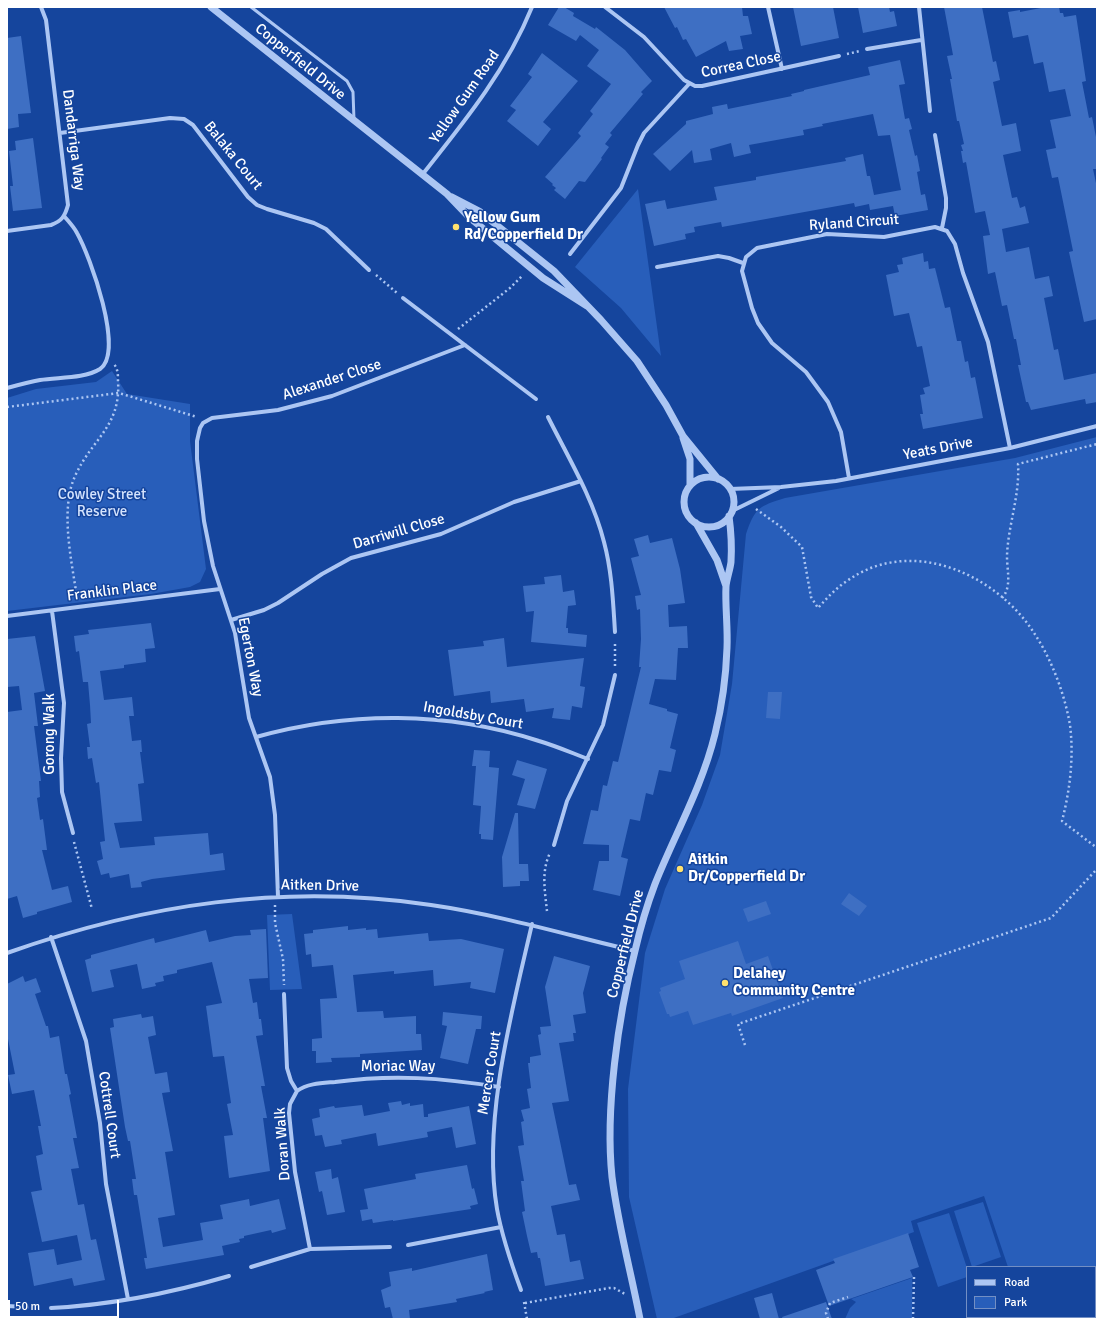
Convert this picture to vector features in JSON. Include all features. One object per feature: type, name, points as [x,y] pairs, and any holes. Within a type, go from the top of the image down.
[{"type":"street","name":"Dandarriga Way","points":[[41,7],[46,20],[69,197],[64,216]]},
{"type":"street","name":"Copperfield Drive","points":[[211,7],[422,176],[447,194],[479,211],[554,271],[588,306],[637,361],[666,405],[683,436],[718,479]]},
{"type":"street","name":"Yellow Gum Road","points":[[422,176],[492,84],[522,31],[532,7]]},
{"type":"street","name":"Correa Close","points":[[605,7],[644,37],[689,84],[702,86],[839,56]]},
{"type":"street","points":[[768,7],[782,69]]},
{"type":"street","points":[[918,7],[930,111]]},
{"type":"street","points":[[867,49],[921,40]]},
{"type":"street","points":[[570,254],[621,188],[644,133],[689,84]]},
{"type":"street","name":"Balaka Court","points":[[60,133],[170,118],[184,119],[193,125],[248,197],[257,205],[314,223],[326,229],[369,270]]},
{"type":"street","points":[[934,135],[946,198],[946,208],[942,228],[952,237],[955,244],[963,273],[988,342],[1010,448]]},
{"type":"street","name":"Copperfield Drive","points":[[447,194],[469,217],[543,278],[588,306]]},
{"type":"street","points":[[7,231],[51,225],[58,222],[64,216],[78,235],[100,290],[110,348],[107,359],[100,368],[88,374],[40,380],[7,388]]},
{"type":"street","name":"Ryland Circuit","points":[[744,263],[751,252],[757,248],[827,234],[884,237],[927,228],[942,228]]},
{"type":"street","points":[[657,267],[718,256],[744,263],[743,279],[758,324],[772,343],[806,372],[817,385],[836,417],[845,450],[850,478]]},
{"type":"street","points":[[403,298],[536,399]]},
{"type":"street","name":"Alexander Close","points":[[203,423],[221,416],[278,410],[332,396],[465,345]]},
{"type":"street","points":[[548,417],[581,481],[604,540],[612,576],[616,632]]},
{"type":"street","name":"Egerton Way","points":[[203,423],[197,440],[200,494],[208,544],[237,645],[247,707],[256,737],[266,761],[272,788],[275,815],[278,897]]},
{"type":"street","name":"Yeats Drive","points":[[730,490],[781,487],[850,478],[1010,448],[1097,426]]},
{"type":"street","name":"Copperfield Drive","points":[[683,436],[690,459],[690,485]]},
{"type":"street","points":[[703,478],[718,479],[730,490],[733,496],[730,514],[717,525],[710,527],[696,523],[690,518],[684,505],[684,498],[690,485],[703,478]]},
{"type":"street","name":"Darriwill Close","points":[[231,620],[258,612],[278,603],[322,574],[351,558],[434,536],[514,502],[581,481]]},
{"type":"street","name":"Yeats Drive","points":[[730,514],[754,499],[781,487]]},
{"type":"street","name":"Copperfield Drive","points":[[640,1319],[616,1199],[610,1149],[612,1094],[619,1033],[635,951],[654,885],[694,796],[715,734],[725,672],[727,649],[726,586],[731,548],[730,514]]},
{"type":"street","name":"Copperfield Drive","points":[[696,523],[717,560],[726,586]]},
{"type":"street","name":"Franklin Place","points":[[7,616],[220,589]]},
{"type":"street","name":"Gorong Walk","points":[[52,611],[64,703],[61,758],[62,792],[73,833]]},
{"type":"street","points":[[554,845],[567,801],[603,725],[615,675]]},
{"type":"street","name":"Ingoldsby Court","points":[[256,737],[301,726],[334,721],[410,717],[485,727],[539,740],[588,759]]},
{"type":"street","name":"Aitken Drive","points":[[7,953],[51,937],[125,917],[190,905],[278,897],[330,897],[404,901],[532,924],[635,951]]},
{"type":"street","name":"Mercer Court","points":[[521,1290],[501,1227],[494,1187],[493,1162],[495,1112],[499,1087],[532,924]]},
{"type":"street","name":"Cottrell Court","points":[[51,937],[86,1041],[100,1123],[106,1184],[128,1300]]},
{"type":"street","name":"Doran Walk","points":[[284,994],[287,1068],[291,1081],[297,1091],[290,1104],[289,1113],[295,1172],[310,1249]]},
{"type":"street","name":"Moriac Way","points":[[297,1091],[307,1086],[328,1082],[404,1076],[433,1078],[499,1087]]},
{"type":"street","points":[[408,1245],[501,1227]]},
{"type":"street","points":[[250,1267],[310,1249],[390,1247]]},
{"type":"street","points":[[51,1308],[83,1306],[128,1300],[229,1276]]},
{"type":"street","points":[[7,1306],[27,1307]]},
{"type":"lane","name":"Copperfield Drive","points":[[251,7],[347,81],[353,92],[354,122]]},
{"type":"path","points":[[839,56],[867,49]]},
{"type":"path","points":[[369,270],[403,298]]},
{"type":"path","points":[[451,335],[479,311],[510,288],[522,276]]},
{"type":"path","points":[[78,607],[68,529],[69,497],[75,475],[114,416],[119,393],[117,370],[116,365],[107,359]]},
{"type":"path","points":[[7,407],[119,393],[195,415],[203,423]]},
{"type":"path","points":[[1002,598],[1008,588],[1007,556],[1018,487],[1018,464],[1097,444]]},
{"type":"path","points":[[754,499],[754,508],[781,527],[802,547],[811,597],[818,608],[834,591],[847,580],[858,574],[886,564],[914,560],[949,567],[968,574],[985,584],[1002,598],[1029,626],[1042,645],[1060,685],[1070,725],[1071,752],[1071,777],[1062,821],[1097,848]]},
{"type":"path","points":[[615,675],[616,632]]},
{"type":"path","points":[[73,833],[75,848],[92,909]]},
{"type":"path","points":[[547,911],[544,871],[548,857],[554,845]]},
{"type":"path","points":[[745,1045],[738,1024],[1051,918],[1097,869]]},
{"type":"path","points":[[278,897],[275,908],[275,923],[283,959],[284,994]]},
{"type":"path","points":[[913,1319],[914,1276]]},
{"type":"path","points":[[525,1303],[609,1288],[614,1288],[624,1294],[635,1293]]},
{"type":"path","points":[[521,1290],[525,1303],[527,1319]]},
{"type":"path","points":[[828,1319],[826,1313],[830,1303],[848,1297]]},
{"type":"green space","points":[[638,189],[661,356],[621,308],[575,267]]},
{"type":"green space","name":"Cowley Street Reserve","points":[[112,371],[127,394],[190,404],[190,441],[206,569],[200,582],[190,587],[151,594],[7,611],[7,398],[36,389],[96,382]]},
{"type":"green space","points":[[1097,437],[1097,1270],[1096,1266],[1008,1266],[984,1196],[911,1221],[914,1232],[671,1319],[657,1319],[629,1197],[628,1089],[645,953],[665,889],[702,805],[720,755],[732,684],[746,534],[752,519],[759,509],[769,503],[785,498],[1015,458]]},
{"type":"green space","points":[[292,914],[302,989],[270,990],[267,915]]},
{"type":"green space","points":[[983,1202],[1001,1257],[972,1266],[954,1211]]},
{"type":"green space","points":[[949,1213],[966,1266],[966,1277],[938,1287],[917,1223]]},
{"type":"green space","points":[[912,1278],[912,1319],[845,1319],[850,1308],[856,1302],[851,1299]]},
{"type":"building","points":[[559,7],[564,7],[574,13],[573,16],[595,29],[596,27],[625,50],[652,81],[641,92],[643,94],[610,133],[612,135],[605,144],[609,147],[601,158],[602,159],[585,182],[579,181],[565,199],[554,190],[556,188],[545,177],[581,136],[578,133],[593,114],[590,111],[611,84],[587,66],[599,50],[580,35],[576,41],[548,25]]},
{"type":"building","points":[[664,7],[742,7],[743,16],[748,16],[752,34],[740,36],[743,49],[729,51],[726,41],[696,57],[686,39],[683,40],[677,27],[675,28]]},
{"type":"building","points":[[793,7],[833,7],[839,38],[801,46]]},
{"type":"building","points":[[858,7],[889,7],[890,12],[894,11],[897,26],[863,33]]},
{"type":"building","points":[[944,7],[982,7],[993,62],[996,61],[1000,80],[993,82],[1002,126],[1016,123],[1021,151],[1003,155],[1012,198],[1017,197],[1020,208],[1025,206],[1029,223],[1002,229],[1006,252],[1029,247],[1035,279],[1049,276],[1053,296],[1044,298],[1054,350],[1058,349],[1064,380],[1097,373],[1097,402],[1086,404],[1085,399],[1031,410],[1028,402],[1026,402],[1018,365],[1021,365],[1016,339],[1014,339],[1007,305],[1002,306],[995,272],[988,274],[983,236],[990,235],[985,211],[975,213],[966,162],[963,163],[961,151],[963,151],[961,145],[964,144],[959,121],[957,121],[950,79],[952,79],[947,56],[953,55]]},
{"type":"building","points":[[1046,7],[1059,7],[1060,13],[1063,13],[1064,17],[1076,15],[1086,81],[1082,82],[1089,118],[1092,117],[1097,142],[1097,169],[1093,169],[1097,188],[1097,319],[1084,322],[1069,252],[1073,251],[1058,177],[1052,178],[1046,150],[1056,148],[1050,120],[1071,116],[1065,89],[1049,92],[1043,62],[1034,64],[1028,35],[1013,38],[1008,12],[1020,10],[1020,12]]},
{"type":"building","points":[[21,36],[31,113],[18,114],[19,127],[7,129],[7,38]]},
{"type":"building","points":[[542,53],[578,81],[543,122],[551,129],[538,146],[507,121],[516,110],[510,106],[532,77],[528,74]]},
{"type":"building","points":[[900,60],[905,84],[899,85],[905,119],[909,118],[912,129],[909,130],[915,156],[917,155],[920,171],[917,172],[921,195],[925,194],[928,210],[895,216],[893,206],[870,210],[869,204],[855,207],[854,203],[722,227],[721,222],[694,227],[695,232],[685,234],[686,239],[654,246],[645,204],[665,200],[667,209],[717,200],[714,187],[756,180],[756,177],[846,161],[845,158],[863,154],[867,176],[870,176],[874,195],[901,190],[890,135],[878,136],[873,114],[822,124],[823,126],[803,130],[804,135],[749,145],[751,153],[734,157],[731,143],[710,149],[712,160],[694,163],[692,150],[670,171],[653,154],[686,124],[686,121],[713,114],[712,107],[727,104],[728,109],[792,96],[791,94],[804,90],[870,75],[868,67]]},
{"type":"building","points":[[33,138],[42,208],[13,211],[10,186],[13,186],[9,151],[16,150],[15,141]]},
{"type":"building","points":[[923,253],[924,262],[928,261],[929,269],[935,268],[945,308],[950,307],[957,341],[961,341],[965,362],[968,361],[971,378],[975,377],[983,418],[923,429],[920,414],[923,414],[920,395],[925,394],[923,388],[930,386],[922,346],[917,347],[909,313],[894,316],[886,275],[899,272],[897,265],[903,264],[902,258]]},
{"type":"building","points":[[648,535],[650,543],[672,538],[680,569],[685,603],[668,605],[669,627],[687,626],[688,648],[678,648],[676,680],[655,679],[649,704],[678,714],[670,748],[676,750],[671,772],[659,770],[653,795],[646,793],[640,821],[630,819],[621,857],[628,859],[620,896],[593,890],[599,861],[609,861],[609,845],[583,844],[591,810],[598,811],[603,785],[607,786],[613,761],[618,762],[641,667],[639,667],[641,639],[640,609],[637,610],[635,596],[641,595],[631,558],[639,556],[634,539]]},
{"type":"building","points":[[561,575],[563,592],[574,590],[576,605],[568,606],[566,628],[568,628],[568,633],[587,635],[586,647],[531,642],[534,611],[526,612],[523,586],[545,584],[544,577]]},
{"type":"building","points":[[151,623],[155,648],[145,649],[146,662],[124,665],[124,668],[100,671],[104,700],[132,697],[134,716],[129,716],[132,741],[141,740],[142,752],[140,752],[144,783],[138,784],[142,821],[114,823],[120,848],[155,845],[154,837],[208,833],[210,855],[223,853],[225,870],[152,879],[141,882],[142,887],[131,888],[129,874],[110,878],[109,873],[101,875],[97,861],[103,859],[100,842],[105,841],[99,782],[96,783],[92,758],[88,759],[87,747],[90,747],[87,724],[91,723],[88,682],[83,682],[79,651],[76,652],[74,636],[89,634],[88,630]]},
{"type":"building","points":[[35,636],[45,691],[34,693],[38,726],[34,726],[41,781],[39,781],[40,797],[37,798],[40,820],[43,819],[47,850],[42,850],[52,890],[68,886],[72,902],[37,912],[37,914],[23,918],[17,896],[7,899],[7,712],[22,710],[19,686],[7,687],[7,639]]},
{"type":"building","points":[[504,638],[507,667],[584,658],[580,686],[585,687],[582,708],[572,706],[570,720],[552,718],[554,708],[526,712],[524,699],[491,703],[490,691],[454,696],[448,650],[484,646],[483,641]]},
{"type":"building","points":[[768,692],[782,692],[780,719],[766,718]]},
{"type":"building","points":[[474,750],[490,751],[489,767],[499,768],[493,840],[481,839],[481,834],[479,834],[481,806],[473,805],[476,766],[472,766]]},
{"type":"building","points":[[517,760],[547,769],[535,809],[517,805],[525,779],[512,775]]},
{"type":"building","points":[[515,813],[518,813],[519,864],[528,864],[529,881],[520,881],[520,886],[503,887],[502,857]]},
{"type":"building","points":[[849,893],[867,906],[859,916],[841,904]]},
{"type":"building","points":[[766,901],[771,914],[748,922],[743,909]]},
{"type":"building","points":[[348,926],[348,930],[366,928],[366,930],[377,929],[378,938],[428,933],[429,941],[461,939],[504,949],[495,993],[470,988],[471,982],[434,986],[433,970],[394,974],[394,971],[353,975],[357,1012],[383,1011],[384,1018],[416,1016],[416,1034],[421,1034],[422,1050],[360,1054],[360,1057],[331,1058],[332,1062],[316,1063],[316,1051],[312,1051],[312,1039],[322,1038],[320,999],[337,998],[333,965],[312,967],[311,954],[306,955],[304,934],[313,933],[313,930]]},
{"type":"building","points":[[266,929],[268,978],[249,979],[253,1003],[257,1002],[263,1035],[256,1036],[265,1086],[261,1086],[267,1118],[263,1118],[270,1171],[229,1178],[224,1136],[233,1135],[227,1104],[231,1103],[224,1056],[213,1057],[206,1006],[222,1003],[212,962],[177,970],[177,973],[163,976],[164,981],[155,983],[156,986],[142,989],[137,964],[110,970],[114,987],[92,992],[85,960],[91,958],[91,955],[154,938],[155,943],[206,930],[209,942],[235,936],[251,935],[250,930]]},
{"type":"building","name":"Delahey Community Centre","points":[[738,941],[746,964],[768,956],[783,998],[732,1016],[731,1013],[693,1025],[688,1011],[670,1017],[669,1014],[667,1014],[659,992],[661,991],[660,988],[685,979],[679,961]]},
{"type":"building","points":[[554,956],[590,966],[583,993],[586,1013],[573,1015],[576,1033],[573,1033],[574,1041],[559,1043],[569,1101],[552,1103],[569,1185],[576,1184],[580,1200],[551,1206],[557,1235],[565,1234],[570,1262],[580,1260],[584,1279],[545,1286],[540,1258],[538,1258],[537,1252],[531,1253],[522,1212],[525,1211],[521,1181],[524,1181],[518,1146],[524,1145],[521,1122],[524,1121],[521,1110],[530,1108],[527,1089],[531,1088],[528,1063],[530,1063],[530,1057],[541,1055],[538,1035],[541,1034],[540,1027],[551,1026],[545,987]]},
{"type":"building","points":[[23,976],[25,982],[36,978],[41,992],[35,994],[46,1026],[48,1026],[50,1038],[59,1036],[65,1074],[67,1074],[71,1094],[69,1095],[77,1138],[73,1138],[79,1168],[71,1169],[78,1205],[84,1204],[91,1240],[96,1239],[105,1280],[74,1286],[72,1278],[34,1286],[28,1253],[54,1249],[57,1265],[82,1260],[77,1235],[42,1242],[31,1192],[42,1190],[36,1156],[43,1154],[38,1126],[41,1126],[34,1090],[12,1094],[8,1075],[15,1074],[7,1034],[7,984]]},
{"type":"building","points":[[443,1012],[482,1016],[481,1029],[476,1029],[468,1064],[440,1058],[447,1026],[442,1025]]},
{"type":"building","points":[[141,1014],[142,1018],[153,1016],[156,1035],[148,1037],[155,1074],[167,1072],[170,1092],[162,1093],[173,1151],[165,1152],[175,1215],[158,1218],[163,1247],[203,1240],[200,1223],[223,1219],[220,1205],[249,1199],[250,1206],[279,1199],[286,1229],[272,1233],[271,1230],[244,1236],[244,1238],[239,1239],[240,1242],[222,1246],[224,1255],[146,1269],[144,1258],[147,1258],[137,1195],[134,1195],[132,1179],[136,1179],[130,1141],[128,1141],[125,1127],[110,1028],[114,1027],[113,1019]]},
{"type":"building","points":[[401,1101],[402,1105],[410,1103],[410,1106],[423,1104],[424,1117],[428,1117],[428,1114],[469,1106],[476,1144],[456,1148],[452,1127],[427,1132],[428,1137],[378,1146],[376,1133],[341,1140],[342,1144],[325,1147],[322,1135],[315,1136],[312,1119],[320,1117],[319,1109],[334,1106],[335,1108],[362,1105],[364,1116],[390,1111],[388,1103]]},
{"type":"building","points":[[467,1165],[472,1189],[474,1188],[478,1204],[470,1206],[471,1209],[393,1221],[373,1223],[372,1219],[362,1221],[360,1210],[368,1209],[364,1189],[416,1179],[415,1174]]},
{"type":"building","points":[[331,1169],[332,1179],[338,1177],[345,1212],[327,1215],[322,1191],[319,1192],[315,1172]]},
{"type":"building","points":[[908,1233],[919,1267],[910,1270],[913,1277],[829,1306],[816,1270],[835,1263],[833,1259]]},
{"type":"building","points":[[487,1254],[493,1290],[456,1299],[457,1302],[409,1310],[410,1319],[393,1319],[390,1307],[385,1308],[381,1290],[391,1286],[389,1272],[412,1268],[412,1271]]},
{"type":"building","points":[[772,1293],[779,1319],[760,1319],[754,1298]]},
{"type":"building","points":[[826,1302],[832,1319],[783,1319],[782,1317]]},
{"type":"place","name":"Yellow Gum Rd/Copperfield Dr","points":[[456,227]]},
{"type":"place","name":"Aitkin Dr/Copperfield Dr","points":[[680,869]]},
{"type":"place","name":"Delahey Community Centre","points":[[725,983]]}]
